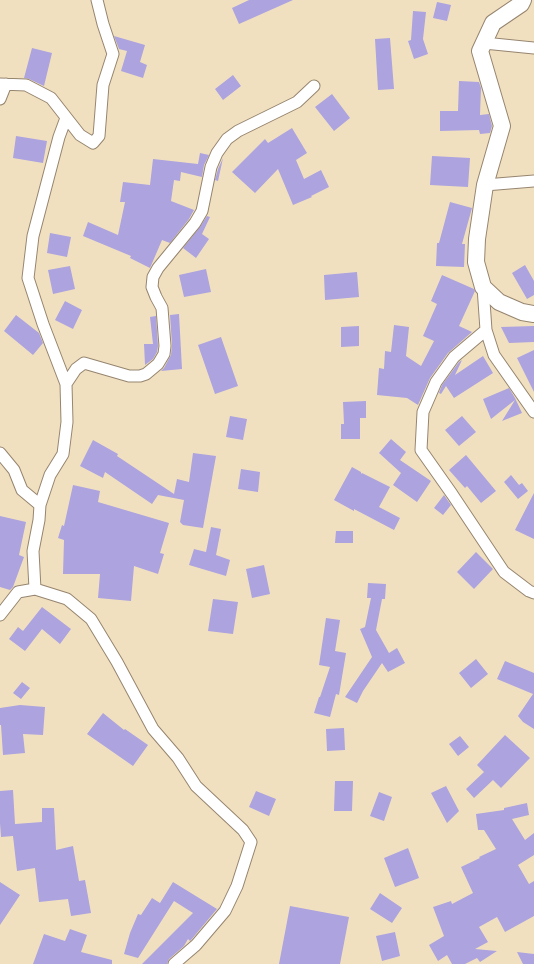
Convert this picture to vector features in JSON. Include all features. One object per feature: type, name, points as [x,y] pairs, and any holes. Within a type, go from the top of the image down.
[{"type":"street","points":[[0,99],[3,84],[26,85],[51,98],[80,135],[93,143],[99,136],[103,86],[113,54],[97,0]]},
{"type":"street","points":[[522,0],[521,4],[493,24],[480,51],[502,126],[485,185],[477,239],[476,262],[483,287],[486,330],[494,356],[534,412]]},
{"type":"street","points":[[484,43],[534,48]]},
{"type":"street","points":[[66,384],[76,369],[84,363],[129,376],[140,376],[146,374],[158,364],[164,354],[165,346],[162,308],[152,287],[153,277],[158,268],[187,235],[202,211],[211,167],[217,153],[227,140],[238,131],[297,102],[314,86]]},
{"type":"street","points":[[35,589],[33,551],[39,520],[40,505],[50,475],[63,454],[67,422],[66,384],[43,324],[28,278],[33,236],[59,137],[66,118]]},
{"type":"street","points":[[485,185],[534,181]]},
{"type":"street","points":[[483,287],[499,302],[522,312],[534,314]]},
{"type":"street","points":[[486,330],[454,356],[436,382],[423,412],[421,450],[504,572],[528,591],[534,593]]},
{"type":"street","points":[[0,453],[14,470],[22,490],[40,505]]},
{"type":"street","points":[[0,615],[18,592],[35,589],[67,599],[91,619],[117,662],[153,729],[178,758],[196,786],[243,830],[251,842],[237,886],[225,911],[196,945],[174,964]]},
{"type":"building","points":[[249,0],[293,0],[239,24],[232,8]]},
{"type":"building","points":[[437,2],[451,5],[447,21],[433,18]]},
{"type":"building","points":[[413,11],[426,12],[423,39],[428,54],[414,59],[408,41],[411,40]]},
{"type":"building","points":[[114,36],[145,45],[140,62],[147,65],[143,78],[121,71],[127,51],[119,49]]},
{"type":"building","points":[[390,38],[394,89],[378,90],[375,39]]},
{"type":"building","points":[[32,48],[52,53],[44,86],[24,78]]},
{"type":"building","points":[[233,75],[241,86],[223,100],[215,89]]},
{"type":"building","points":[[459,81],[479,82],[481,88],[480,115],[489,114],[492,126],[490,133],[480,134],[479,130],[440,131],[440,111],[458,111]]},
{"type":"building","points":[[332,94],[350,118],[334,131],[315,107]]},
{"type":"building","points":[[292,128],[307,153],[296,160],[304,179],[321,170],[329,187],[311,196],[312,197],[293,205],[278,169],[255,193],[232,172],[265,139],[268,143]]},
{"type":"building","points":[[16,136],[47,141],[43,163],[13,158]]},
{"type":"building","points":[[200,153],[209,155],[204,165],[202,177],[181,172],[180,181],[174,180],[171,201],[194,210],[189,219],[170,243],[162,240],[150,268],[130,258],[131,256],[83,236],[88,222],[118,235],[125,202],[120,202],[123,182],[150,185],[153,159],[198,164]]},
{"type":"building","points":[[432,156],[470,158],[468,187],[430,185]]},
{"type":"building","points":[[223,158],[218,181],[215,180]]},
{"type":"building","points":[[450,202],[472,208],[462,244],[465,244],[464,267],[436,266],[437,243],[439,243]]},
{"type":"building","points":[[207,216],[210,217],[202,234],[209,239],[196,258],[183,248]]},
{"type":"building","points":[[50,233],[71,237],[67,257],[47,253]]},
{"type":"building","points":[[525,265],[534,281],[534,295],[527,299],[512,273]]},
{"type":"building","points":[[70,266],[75,289],[53,294],[48,270]]},
{"type":"building","points":[[206,269],[211,292],[184,297],[179,275]]},
{"type":"building","points":[[357,272],[359,297],[325,300],[324,275]]},
{"type":"building","points":[[442,275],[474,289],[475,291],[459,326],[472,332],[448,353],[430,378],[418,405],[407,398],[377,395],[379,368],[384,369],[385,351],[391,352],[394,325],[409,327],[406,356],[421,366],[434,341],[423,336],[437,304],[431,301]]},
{"type":"building","points":[[65,301],[82,310],[73,329],[55,320]]},
{"type":"building","points":[[179,314],[182,369],[161,371],[171,355],[172,345],[170,315]]},
{"type":"building","points":[[16,315],[39,333],[43,343],[33,355],[4,331]]},
{"type":"building","points":[[156,316],[157,352],[153,359],[145,365],[144,344],[153,344],[150,317]]},
{"type":"building","points":[[359,326],[359,346],[341,347],[341,327]]},
{"type":"building","points":[[534,326],[534,342],[509,343],[501,327]]},
{"type":"building","points":[[221,337],[238,386],[215,394],[198,345]]},
{"type":"building","points":[[534,350],[534,392],[517,358]]},
{"type":"building","points":[[483,356],[493,373],[454,398],[446,386],[441,394],[439,393],[442,385],[459,362],[462,360],[455,375]]},
{"type":"building","points":[[509,388],[522,413],[502,421],[515,400],[491,419],[483,399]]},
{"type":"building","points":[[366,401],[366,418],[360,418],[360,439],[341,439],[341,424],[344,424],[343,402]]},
{"type":"building","points":[[230,416],[247,419],[243,440],[226,437]]},
{"type":"building","points":[[462,416],[476,432],[459,446],[445,430]]},
{"type":"building","points":[[391,439],[406,452],[400,460],[431,481],[417,502],[393,485],[401,473],[379,453]]},
{"type":"building","points":[[93,440],[118,454],[117,456],[174,494],[177,479],[189,482],[193,453],[216,456],[203,528],[183,525],[180,522],[184,500],[158,495],[152,504],[105,472],[103,478],[80,466]]},
{"type":"building","points":[[466,455],[496,491],[481,503],[467,486],[465,488],[449,470]]},
{"type":"building","points":[[352,467],[361,472],[361,474],[362,473],[390,487],[379,507],[400,518],[394,530],[334,500]]},
{"type":"building","points":[[241,469],[260,472],[258,492],[238,489]]},
{"type":"building","points":[[511,475],[519,485],[522,483],[528,491],[518,499],[504,482]]},
{"type":"building","points":[[73,485],[100,491],[98,502],[169,523],[160,553],[164,554],[158,574],[134,566],[131,601],[98,598],[100,574],[63,574],[64,540],[58,538],[62,525],[64,526]]},
{"type":"building","points":[[534,493],[534,539],[515,530]]},
{"type":"building","points":[[444,495],[451,505],[443,515],[434,508]]},
{"type":"building","points":[[0,516],[26,522],[19,555],[24,557],[13,587],[10,590],[0,587]]},
{"type":"building","points":[[211,527],[221,529],[216,555],[230,560],[226,576],[189,565],[194,549],[206,552]]},
{"type":"building","points":[[336,531],[353,531],[353,543],[335,543]]},
{"type":"building","points":[[476,552],[493,569],[474,589],[457,572]]},
{"type":"building","points":[[264,565],[270,594],[252,598],[246,569]]},
{"type":"building","points":[[368,583],[386,584],[385,599],[382,599],[376,630],[389,653],[397,648],[405,663],[388,672],[382,663],[363,691],[357,703],[345,697],[372,657],[360,629],[365,627],[371,598],[367,598]]},
{"type":"building","points":[[213,599],[238,602],[233,634],[208,631]]},
{"type":"building","points":[[42,607],[71,629],[60,644],[42,629],[25,651],[9,639],[18,627],[23,631]]},
{"type":"building","points":[[326,618],[340,620],[335,651],[346,653],[339,695],[336,694],[330,717],[314,713],[330,667],[319,665]]},
{"type":"building","points":[[476,659],[488,674],[471,688],[459,673]]},
{"type":"building","points":[[505,661],[534,673],[534,729],[523,722],[518,716],[533,694],[497,679]]},
{"type":"building","points":[[22,682],[30,688],[21,699],[13,693]]},
{"type":"building","points":[[20,705],[45,707],[43,735],[23,734],[25,753],[3,755],[0,708]]},
{"type":"building","points":[[103,713],[124,730],[125,729],[148,745],[133,766],[87,734]]},
{"type":"building","points":[[344,728],[345,750],[327,751],[326,729]]},
{"type":"building","points":[[505,735],[530,758],[501,788],[493,780],[474,798],[466,789],[484,772],[477,765]]},
{"type":"building","points":[[460,736],[469,747],[458,756],[449,744]]},
{"type":"building","points":[[335,781],[353,781],[352,811],[334,811]]},
{"type":"building","points":[[446,786],[459,811],[447,823],[431,793]]},
{"type":"building","points":[[13,790],[15,824],[42,822],[42,808],[54,808],[56,850],[73,846],[79,881],[85,880],[91,913],[71,916],[68,899],[39,902],[35,868],[17,871],[13,836],[1,837],[0,823],[0,791]]},
{"type":"building","points":[[256,791],[276,799],[269,816],[249,807]]},
{"type":"building","points":[[379,792],[392,797],[384,821],[370,816]]},
{"type":"building","points":[[527,803],[529,815],[512,819],[525,840],[534,833],[534,855],[518,865],[529,884],[534,881],[534,916],[505,932],[497,917],[479,927],[488,942],[475,949],[497,951],[480,962],[477,958],[465,964],[452,964],[447,955],[438,961],[429,945],[444,936],[433,907],[451,901],[452,904],[473,893],[461,867],[496,849],[484,830],[478,830],[476,814],[504,810],[504,808]]},
{"type":"building","points":[[408,848],[419,878],[395,887],[384,858]]},
{"type":"building","points":[[0,882],[20,895],[0,925]]},
{"type":"building","points":[[173,882],[217,909],[191,940],[190,941],[188,939],[184,946],[169,959],[167,964],[142,964],[193,913],[174,901],[138,958],[124,954],[130,933],[138,914],[141,915],[152,898],[160,903]]},
{"type":"building","points":[[380,893],[402,908],[392,923],[370,909]]},
{"type":"building","points":[[290,906],[349,917],[340,964],[279,964]]},
{"type":"building","points":[[70,929],[87,935],[81,952],[112,960],[112,964],[33,964],[44,934],[65,941]]},
{"type":"building","points":[[395,932],[400,956],[382,961],[376,936]]},
{"type":"building","points":[[517,952],[534,954],[534,964],[523,964]]}]
